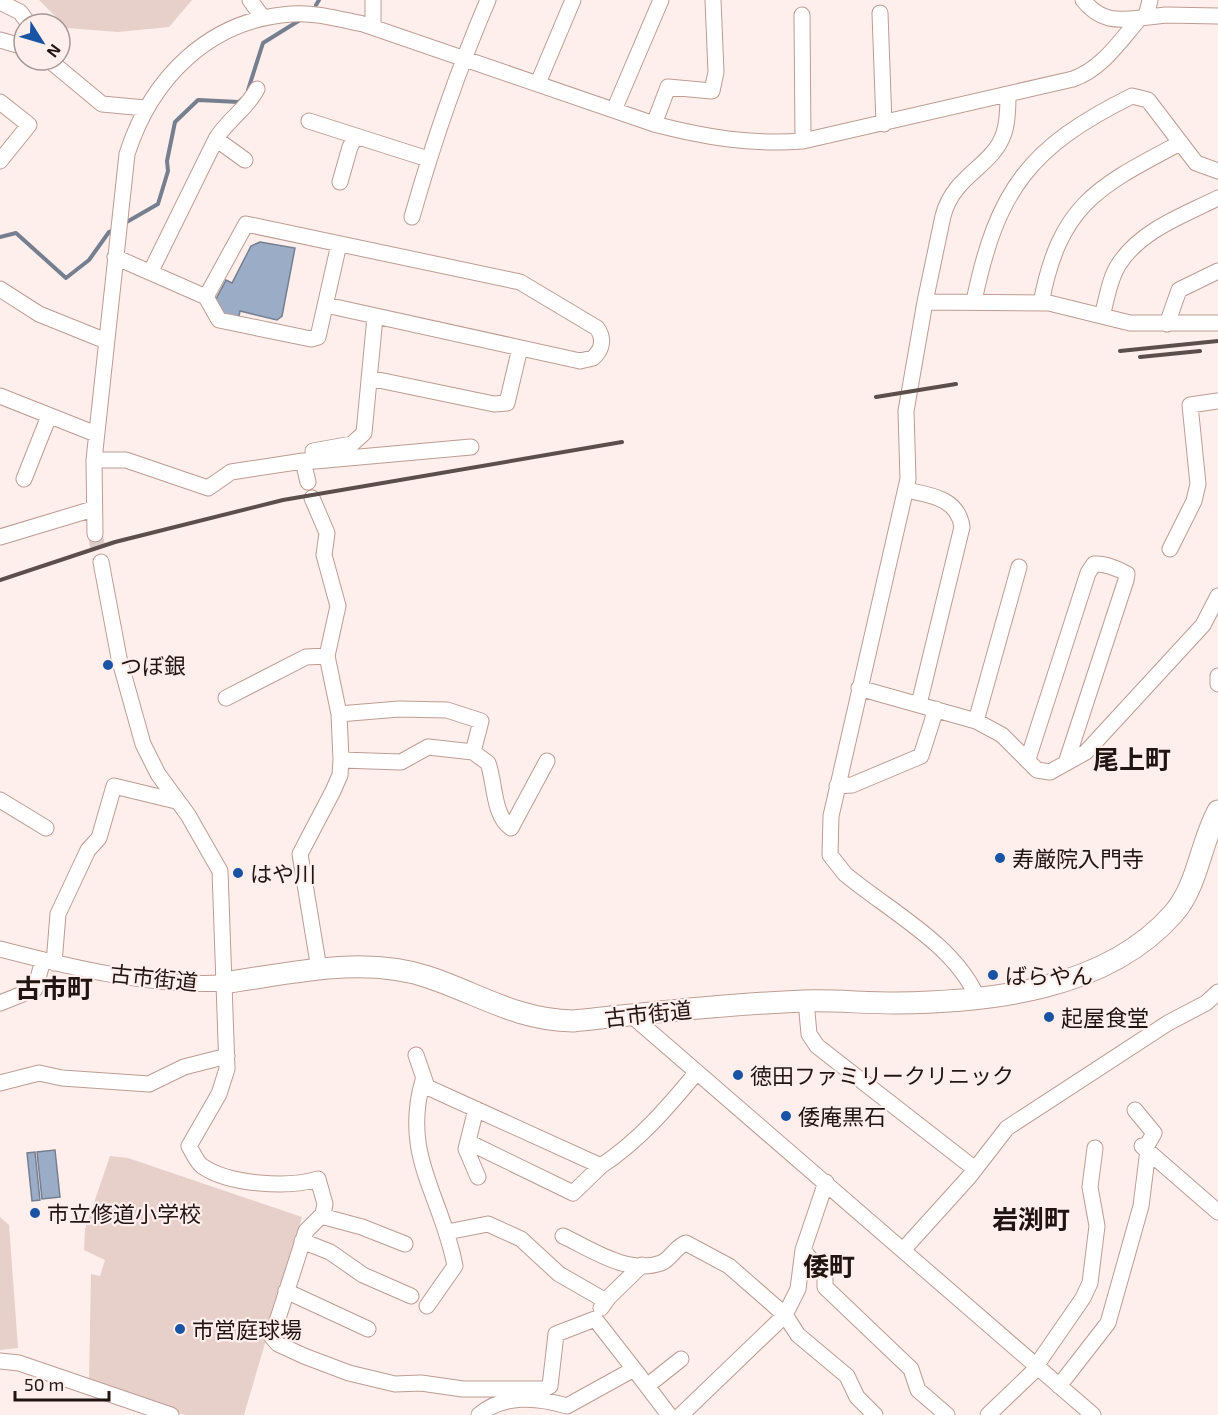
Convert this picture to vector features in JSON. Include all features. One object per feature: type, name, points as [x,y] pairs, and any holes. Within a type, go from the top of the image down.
[{"type":"street","points":[[250,0],[263,18]]},
{"type":"street","points":[[373,0],[374,27]]},
{"type":"street","points":[[538,83],[573,0]]},
{"type":"street","points":[[614,110],[661,0]]},
{"type":"street","points":[[654,124],[668,87],[712,91],[716,72],[712,0]]},
{"type":"street","points":[[1083,0],[1104,16],[1116,21],[1218,16]]},
{"type":"street","points":[[95,534],[93,460],[127,154],[145,108],[166,79],[191,53],[231,30],[263,18],[292,14],[317,15],[374,27],[654,124],[740,142],[803,141],[1008,95],[1084,75],[1102,62],[1143,18],[1150,0]]},
{"type":"street","points":[[412,217],[428,159],[454,92],[484,1]]},
{"type":"street","points":[[0,2],[20,12]]},
{"type":"street","points":[[880,13],[884,124]]},
{"type":"street","points":[[802,15],[803,141]]},
{"type":"street","points":[[63,72],[102,104],[145,108]]},
{"type":"street","points":[[151,271],[222,128],[250,102],[257,89]]},
{"type":"street","points":[[977,997],[967,975],[945,954],[836,865],[829,848],[837,786],[906,490],[906,411],[925,302],[946,204],[961,181],[999,144],[1007,120],[1008,95]]},
{"type":"street","points":[[974,302],[990,234],[1009,197],[1033,164],[1073,128],[1132,96],[1148,100],[1196,163],[1218,171]]},
{"type":"street","points":[[0,102],[29,125],[0,161]]},
{"type":"street","points":[[309,121],[428,159]]},
{"type":"street","points":[[340,182],[350,147],[356,136]]},
{"type":"street","points":[[216,139],[245,160]]},
{"type":"street","points":[[1041,303],[1048,266],[1055,246],[1081,208],[1099,190],[1122,174],[1180,143]]},
{"type":"street","points":[[1102,316],[1118,264],[1133,247],[1154,231],[1218,198]]},
{"type":"street","points":[[206,297],[246,224],[520,282],[593,325],[601,333],[602,339],[598,353],[587,361],[327,305]]},
{"type":"street","points":[[115,257],[206,297],[219,320],[311,339],[318,337],[339,244]]},
{"type":"street","points":[[1167,324],[1179,290],[1218,271]]},
{"type":"street","points":[[0,289],[39,314],[106,341]]},
{"type":"street","points":[[925,302],[1041,303],[1130,323],[1218,323]]},
{"type":"street","points":[[308,482],[309,461],[313,451],[352,444],[364,433],[375,317]]},
{"type":"street","points":[[369,378],[494,404],[507,403],[520,348]]},
{"type":"street","points":[[0,396],[96,434]]},
{"type":"street","points":[[1170,549],[1190,509],[1198,484],[1190,405],[1218,401]]},
{"type":"street","points":[[24,479],[49,416]]},
{"type":"street","points":[[93,460],[126,460],[208,488],[231,472],[309,461],[471,447]]},
{"type":"street","points":[[906,490],[940,497],[957,512],[962,527],[918,704]]},
{"type":"street","points":[[312,498],[327,533],[324,555],[338,606],[327,656],[339,714],[341,760],[340,775],[300,854],[319,969]]},
{"type":"street","points":[[0,537],[93,509]]},
{"type":"street","points":[[101,562],[132,711],[149,759],[176,801],[188,815],[220,871],[227,1069],[219,1094],[189,1146],[203,1167],[253,1182],[300,1184],[318,1179],[325,1204],[321,1216],[306,1231],[302,1241],[272,1337],[278,1344],[350,1373],[395,1384],[421,1383],[463,1389],[544,1389],[550,1386],[556,1334],[595,1319],[606,1301],[642,1265]]},
{"type":"street","points":[[1028,759],[1088,573],[1094,564],[1100,564],[1127,574],[1126,580],[1066,763]]},
{"type":"street","points":[[976,721],[1019,567]]},
{"type":"street","points":[[860,688],[976,721],[1002,735],[1037,770],[1045,772],[1086,752],[1195,633],[1218,596]]},
{"type":"street","points":[[226,698],[306,657],[327,656]]},
{"type":"street","points":[[1218,676],[1218,684]]},
{"type":"street","points":[[339,714],[399,709],[447,710],[481,722],[473,752]]},
{"type":"street","points":[[837,786],[852,785],[921,756],[936,709]]},
{"type":"street","points":[[341,760],[401,762],[428,747],[473,752],[488,763],[496,802],[505,824],[511,828],[547,761]]},
{"type":"street","points":[[0,1003],[35,989],[49,962],[58,914],[88,850],[99,838],[114,786],[176,801]]},
{"type":"street","points":[[0,800],[46,828]]},
{"type":"street","name":"古市街道","points":[[0,949],[49,962],[159,980],[223,982],[351,967],[427,976],[535,1018],[573,1021],[806,1001],[912,1002],[977,997],[1042,987],[1074,978],[1118,958],[1148,938],[1175,912],[1184,899],[1218,811]]},
{"type":"street","points":[[903,1250],[975,1169],[1007,1128],[1218,992]]},
{"type":"street","points":[[806,1001],[809,1034],[817,1046],[975,1169]]},
{"type":"street","points":[[631,1015],[1093,1415]]},
{"type":"street","points":[[416,1055],[427,1087],[601,1166]]},
{"type":"street","points":[[0,1083],[39,1073],[63,1078],[149,1084],[184,1067],[227,1056]]},
{"type":"street","points":[[468,1142],[573,1193],[601,1166],[628,1148],[652,1126],[697,1072]]},
{"type":"street","points":[[423,1080],[415,1121],[416,1140],[428,1183],[447,1232],[455,1266],[427,1306]]},
{"type":"street","points":[[476,1109],[466,1149],[478,1177]]},
{"type":"street","points":[[1059,1386],[1108,1323],[1141,1206],[1145,1148],[1154,1133],[1135,1110]]},
{"type":"street","points":[[988,1415],[1037,1366],[1083,1298],[1090,1283],[1097,1226],[1090,1187],[1095,1148]]},
{"type":"street","points":[[1145,1148],[1218,1212]]},
{"type":"street","points":[[681,1415],[785,1315],[798,1289],[803,1250],[826,1182]]},
{"type":"street","points":[[321,1216],[362,1227],[405,1244]]},
{"type":"street","points":[[447,1232],[488,1224],[522,1239],[559,1274],[606,1301]]},
{"type":"street","points":[[563,1236],[594,1254],[642,1265],[660,1263],[686,1243],[729,1266],[785,1315],[798,1335],[847,1376],[857,1398],[875,1415]]},
{"type":"street","points":[[302,1241],[330,1252],[363,1275],[411,1296]]},
{"type":"street","points":[[803,1250],[825,1276],[825,1287],[911,1369],[918,1390],[947,1415]]},
{"type":"street","points":[[286,1291],[368,1329]]},
{"type":"street","points":[[595,1319],[669,1415]]},
{"type":"street","points":[[647,1386],[681,1359]]},
{"type":"street","points":[[0,1361],[19,1362],[171,1415]]},
{"type":"street","points":[[479,1415],[490,1405],[515,1400],[549,1401],[567,1406],[634,1370]]},
{"type":"shaded area","points":[[39,0],[192,0],[169,27],[118,32],[72,28],[72,12],[51,12]]},
{"type":"shaded area","name":"市営庭球場","points":[[110,1156],[128,1158],[302,1217],[244,1415],[185,1415],[89,1382],[91,1274],[100,1276],[105,1260],[84,1250],[85,1229]]},
{"type":"shaded area","points":[[0,1217],[9,1225],[18,1348],[0,1350]]},
{"type":"water","points":[[260,242],[295,248],[282,316],[277,320],[240,311],[239,316],[225,316],[214,303],[226,280],[232,283],[251,246]]},
{"type":"water","points":[[55,1150],[60,1197],[42,1199],[37,1152]]},
{"type":"water","points":[[35,1152],[40,1200],[32,1201],[27,1153]]},
{"type":"waterway","points":[[316,5],[319,0]]},
{"type":"waterway","points":[[248,90],[263,43],[300,20]]},
{"type":"waterway","points":[[125,223],[158,204],[168,171],[167,161],[175,122],[198,100],[239,102],[242,99]]},
{"type":"waterway","points":[[0,237],[16,233],[66,278],[89,260],[109,232],[116,229]]},
{"type":"tunnel","points":[[95,534],[101,562]]},
{"type":"railway","points":[[1120,351],[1218,341]]},
{"type":"railway","points":[[1140,357],[1200,351]]},
{"type":"railway","points":[[876,397],[956,384]]},
{"type":"railway","points":[[0,580],[115,542],[283,500],[622,442]]},
{"type":"place","name":"つぼ銀","points":[[108,665]]},
{"type":"place","name":"寿厳院入門寺","points":[[1000,858]]},
{"type":"place","name":"はや川","points":[[238,873]]},
{"type":"place","name":"ばらやん","points":[[993,975]]},
{"type":"place","name":"起屋食堂","points":[[1049,1017]]},
{"type":"place","name":"徳田ファミリークリニック","points":[[738,1075]]},
{"type":"place","name":"倭庵黒石","points":[[786,1116]]},
{"type":"place","name":"市立修道小学校","points":[[35,1213]]},
{"type":"place","name":"市営庭球場","points":[[180,1329]]},
{"type":"district","name":"尾上町","points":[[1132,758]]},
{"type":"district","name":"古市町","points":[[54,987]]},
{"type":"district","name":"岩渕町","points":[[1031,1218]]},
{"type":"district","name":"倭町","points":[[829,1265]]}]
